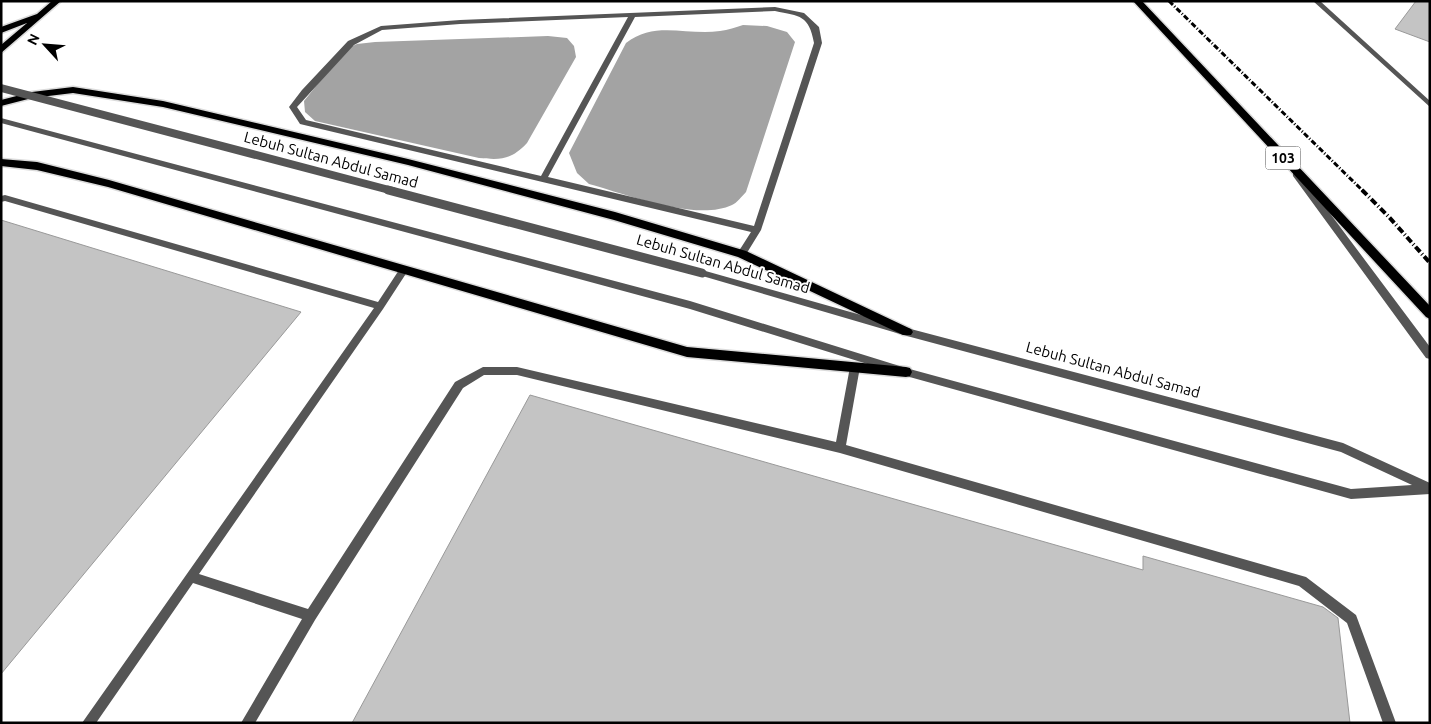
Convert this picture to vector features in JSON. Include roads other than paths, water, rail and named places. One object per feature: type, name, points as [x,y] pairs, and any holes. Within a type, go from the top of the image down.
[{"type":"main road","points":[[1,50],[57,1]]},
{"type":"main road","name":"103","points":[[1137,1],[1289,166],[1430,314]]},
{"type":"main road","points":[[1,30],[46,12]]},
{"type":"main road","points":[[1,103],[32,95],[73,90],[163,104],[418,165],[615,216],[742,254],[907,332]]},
{"type":"main road","points":[[1,162],[37,166],[108,184],[687,352],[906,372]]},
{"type":"street","points":[[1316,1],[1430,105]]},
{"type":"street","points":[[742,254],[756,230],[818,43],[815,26],[802,14],[775,9],[460,22],[381,28],[351,43],[304,92],[293,108],[303,122],[756,230]]},
{"type":"street","points":[[544,178],[632,16]]},
{"type":"street","name":"Lebuh Sultan Abdul Samad","points":[[1,88],[702,272],[907,332],[1343,448],[1430,489]]},
{"type":"street","name":"Lebuh Sultan Abdul Samad","points":[[1,120],[690,305],[906,372],[1351,494],[1430,489]]},
{"type":"street","points":[[1289,166],[1430,355]]},
{"type":"street","points":[[1,200],[5,198],[380,306]]},
{"type":"street","points":[[88,723],[404,269]]},
{"type":"street","points":[[840,448],[855,367]]},
{"type":"street","points":[[247,723],[311,616],[459,385],[482,371],[517,371],[840,448],[1302,581],[1352,619],[1390,723]]},
{"type":"street","points":[[190,577],[311,616]]},
{"type":"railway","points":[[1169,1],[1363,191]]},
{"type":"railway","points":[[1363,191],[1430,263]]}]
